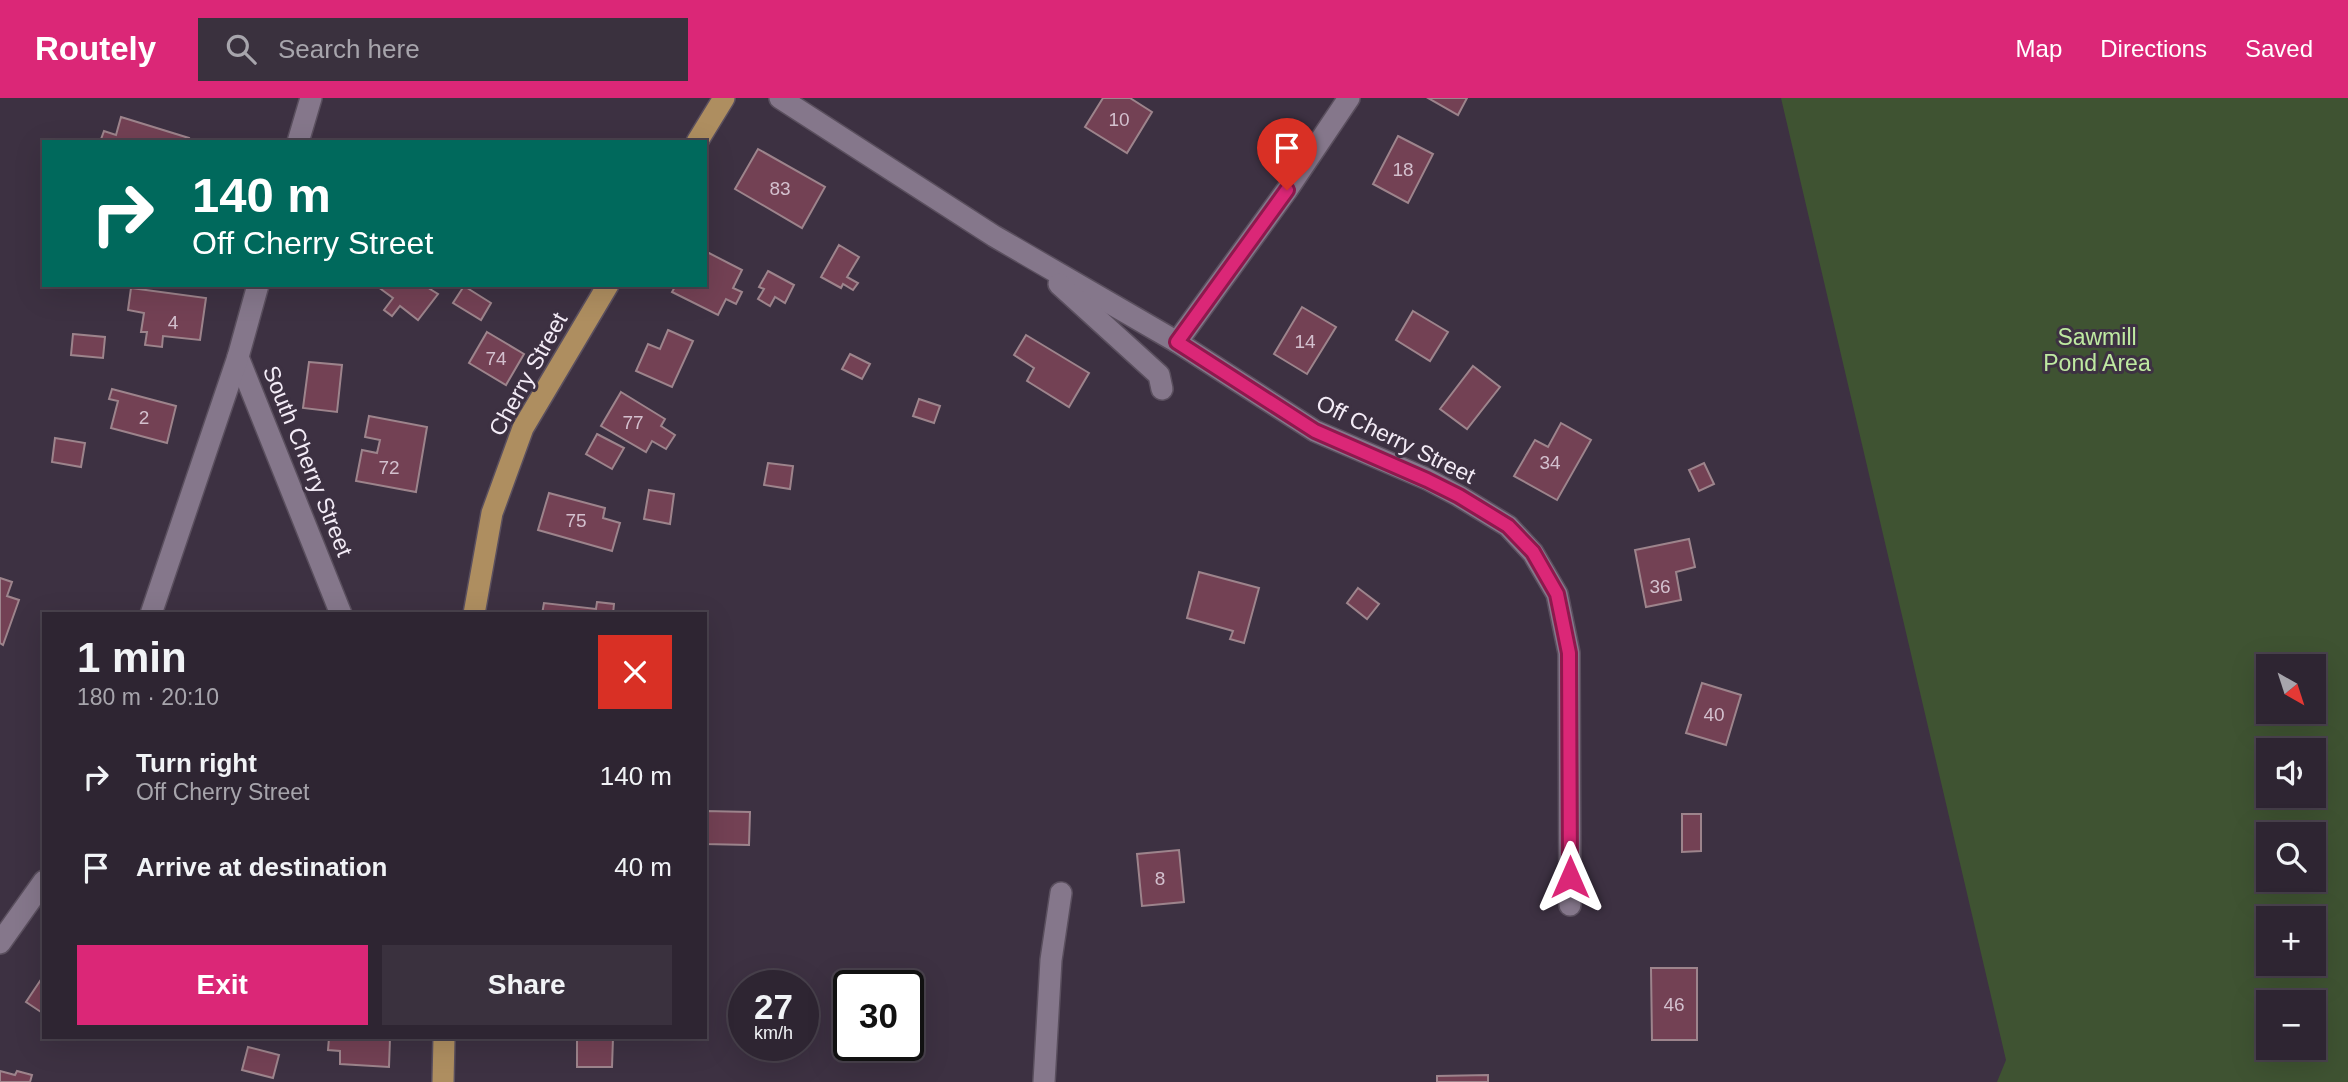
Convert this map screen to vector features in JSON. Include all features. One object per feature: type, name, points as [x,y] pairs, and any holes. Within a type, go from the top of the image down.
[{"type":"main road","points":[[698,140],[724,98]]},
{"type":"main road","name":"Cherry Street","points":[[474,612],[492,513],[523,428],[607,287]]},
{"type":"main road","points":[[443,1082],[444,1039]]},
{"type":"street","points":[[299,140],[311,98]]},
{"type":"street","name":"Off Cherry Street","points":[[780,98],[1032,259],[1177,342],[1315,431],[1427,480],[1508,526],[1533,552],[1557,594],[1569,653],[1570,905]]},
{"type":"street","points":[[1177,342],[1287,190],[1349,98]]},
{"type":"street","name":"Off Cherry Street","points":[[1032,259],[1158,375],[1162,388]]},
{"type":"street","name":"South Cherry Street","points":[[257,287],[238,357],[340,612]]},
{"type":"street","points":[[152,612],[238,357]]},
{"type":"street","points":[[0,943],[42,884]]},
{"type":"street","points":[[1044,1082],[1051,960],[1061,893]]},
{"type":"green space","name":"Sawmill Pond Area","points":[[1781,98],[2348,98],[2348,1082],[1997,1082],[2006,1060]]},
{"type":"building","points":[[1103,98],[1130,98],[1152,112],[1127,153],[1085,127]]},
{"type":"building","points":[[1428,98],[1467,98],[1458,115]]},
{"type":"building","points":[[121,117],[189,138],[101,140],[104,131],[116,135]]},
{"type":"building","points":[[1398,136],[1433,154],[1408,203],[1373,184]]},
{"type":"building","points":[[758,149],[825,187],[802,228],[735,189]]},
{"type":"building","points":[[839,245],[859,257],[847,277],[858,283],[853,290],[843,284],[841,288],[821,277]]},
{"type":"building","points":[[707,252],[742,270],[733,288],[742,292],[736,304],[726,299],[718,315],[672,292],[675,287],[707,287]]},
{"type":"building","points":[[768,271],[794,285],[785,303],[775,297],[770,306],[758,299],[764,289],[759,287]]},
{"type":"building","points":[[378,287],[432,287],[430,289],[438,294],[418,320],[400,306],[392,316],[384,310],[393,298]]},
{"type":"building","points":[[466,287],[491,303],[481,320],[453,303]]},
{"type":"building","points":[[131,288],[206,298],[200,340],[163,336],[162,347],[145,345],[147,332],[141,332],[144,313],[128,310]]},
{"type":"building","points":[[1302,307],[1336,327],[1307,374],[1274,354]]},
{"type":"building","points":[[1413,311],[1448,332],[1430,361],[1396,340]]},
{"type":"building","points":[[668,330],[693,341],[672,387],[636,371],[648,344],[660,349]]},
{"type":"building","points":[[487,332],[524,354],[506,385],[469,363]]},
{"type":"building","points":[[73,334],[105,337],[103,358],[71,355]]},
{"type":"building","points":[[1026,335],[1089,373],[1069,407],[1027,381],[1034,368],[1014,355]]},
{"type":"building","points":[[850,354],[870,364],[862,379],[842,369]]},
{"type":"building","points":[[309,362],[342,365],[337,412],[303,408]]},
{"type":"building","points":[[1473,366],[1500,387],[1467,429],[1440,409]]},
{"type":"building","points":[[112,389],[176,406],[167,443],[111,428],[118,401],[109,399]]},
{"type":"building","points":[[621,392],[665,419],[661,426],[675,435],[666,449],[652,441],[646,452],[601,426]]},
{"type":"building","points":[[919,399],[940,406],[934,423],[913,416]]},
{"type":"building","points":[[369,416],[427,427],[416,492],[356,481],[362,450],[377,453],[380,440],[365,437]]},
{"type":"building","points":[[1561,423],[1591,440],[1557,500],[1514,476],[1535,440],[1548,447]]},
{"type":"building","points":[[597,434],[624,448],[612,469],[586,454]]},
{"type":"building","points":[[55,438],[85,443],[81,467],[52,462]]},
{"type":"building","points":[[768,463],[793,466],[790,489],[764,485]]},
{"type":"building","points":[[1704,463],[1714,484],[1699,491],[1689,470]]},
{"type":"building","points":[[649,490],[674,494],[670,524],[644,519]]},
{"type":"building","points":[[549,493],[605,508],[603,518],[620,523],[612,551],[538,530]]},
{"type":"building","points":[[1689,539],[1695,567],[1676,572],[1681,600],[1646,607],[1635,550]]},
{"type":"building","points":[[1199,572],[1259,588],[1244,643],[1230,639],[1233,631],[1187,618]]},
{"type":"building","points":[[0,578],[12,582],[7,596],[19,600],[3,645],[0,643]]},
{"type":"building","points":[[1358,588],[1379,604],[1367,619],[1347,603]]},
{"type":"building","points":[[597,602],[614,604],[613,612],[542,612],[544,603],[596,609]]},
{"type":"building","points":[[1702,683],[1741,695],[1726,745],[1686,733]]},
{"type":"building","points":[[707,811],[750,812],[749,845],[707,844]]},
{"type":"building","points":[[1682,814],[1701,814],[1701,851],[1682,852]]},
{"type":"building","points":[[1179,850],[1184,902],[1142,906],[1137,854]]},
{"type":"building","points":[[1651,968],[1697,968],[1697,1040],[1652,1040]]},
{"type":"building","points":[[42,978],[42,1013],[26,1002]]},
{"type":"building","points":[[329,1039],[390,1039],[389,1067],[340,1064],[340,1051],[328,1050]]},
{"type":"building","points":[[577,1039],[613,1039],[612,1067],[577,1067]]},
{"type":"building","points":[[248,1047],[279,1055],[273,1078],[242,1070]]},
{"type":"building","points":[[0,1071],[15,1075],[17,1071],[32,1075],[30,1082],[0,1082]]},
{"type":"building","points":[[1488,1075],[1488,1082],[1437,1082],[1437,1076]]},
{"type":"route","points":[[1287,190],[1177,342],[1315,431],[1459,496],[1508,526],[1533,552],[1557,594],[1569,653],[1570,877]]}]
